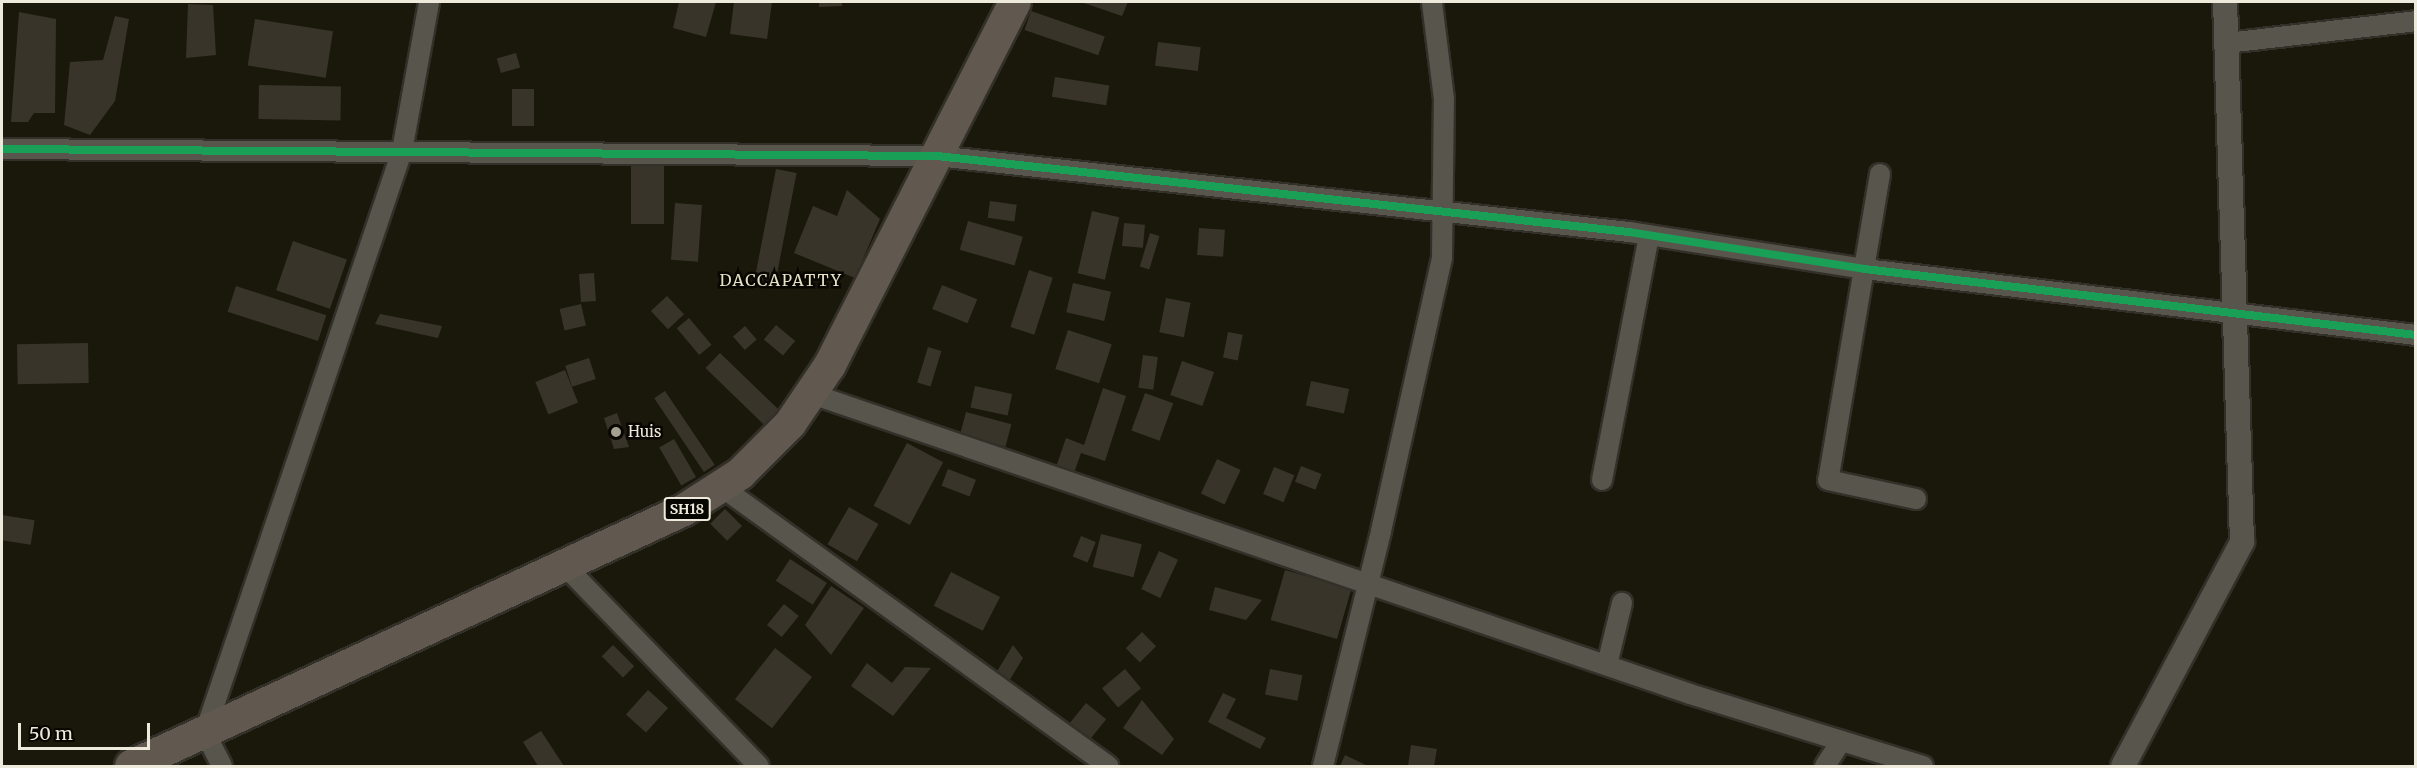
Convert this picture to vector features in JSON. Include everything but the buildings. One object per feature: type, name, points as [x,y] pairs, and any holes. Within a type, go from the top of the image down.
[{"type":"main road","name":"SH18","points":[[131,766],[684,510],[723,488],[770,447],[812,394],[1015,2]]},
{"type":"street","points":[[222,766],[205,732],[402,151],[429,2]]},
{"type":"street","points":[[1323,766],[1368,584],[1442,258],[1444,99],[1432,2]]},
{"type":"street","points":[[2123,766],[2242,542],[2225,2]]},
{"type":"street","points":[[2227,43],[2415,21]]},
{"type":"street","points":[[2,149],[937,156],[1649,236],[1865,269],[2415,335]]},
{"type":"street","points":[[1880,174],[1828,480],[1916,500]]},
{"type":"street","points":[[1602,480],[1649,236]]},
{"type":"street","points":[[812,394],[1607,665],[1923,766]]},
{"type":"street","points":[[723,488],[1108,766]]},
{"type":"street","points":[[564,565],[759,766]]},
{"type":"street","points":[[1607,665],[1622,603]]},
{"type":"street","points":[[1825,766],[1841,741]]},
{"type":"cycle path","points":[[2,149],[937,156],[1629,232],[1865,269],[2416,335]]},
{"type":"place","name":"Huis","points":[[616,432]]},
{"type":"district","name":"DACCAPATTY","points":[[781,280]]}]
